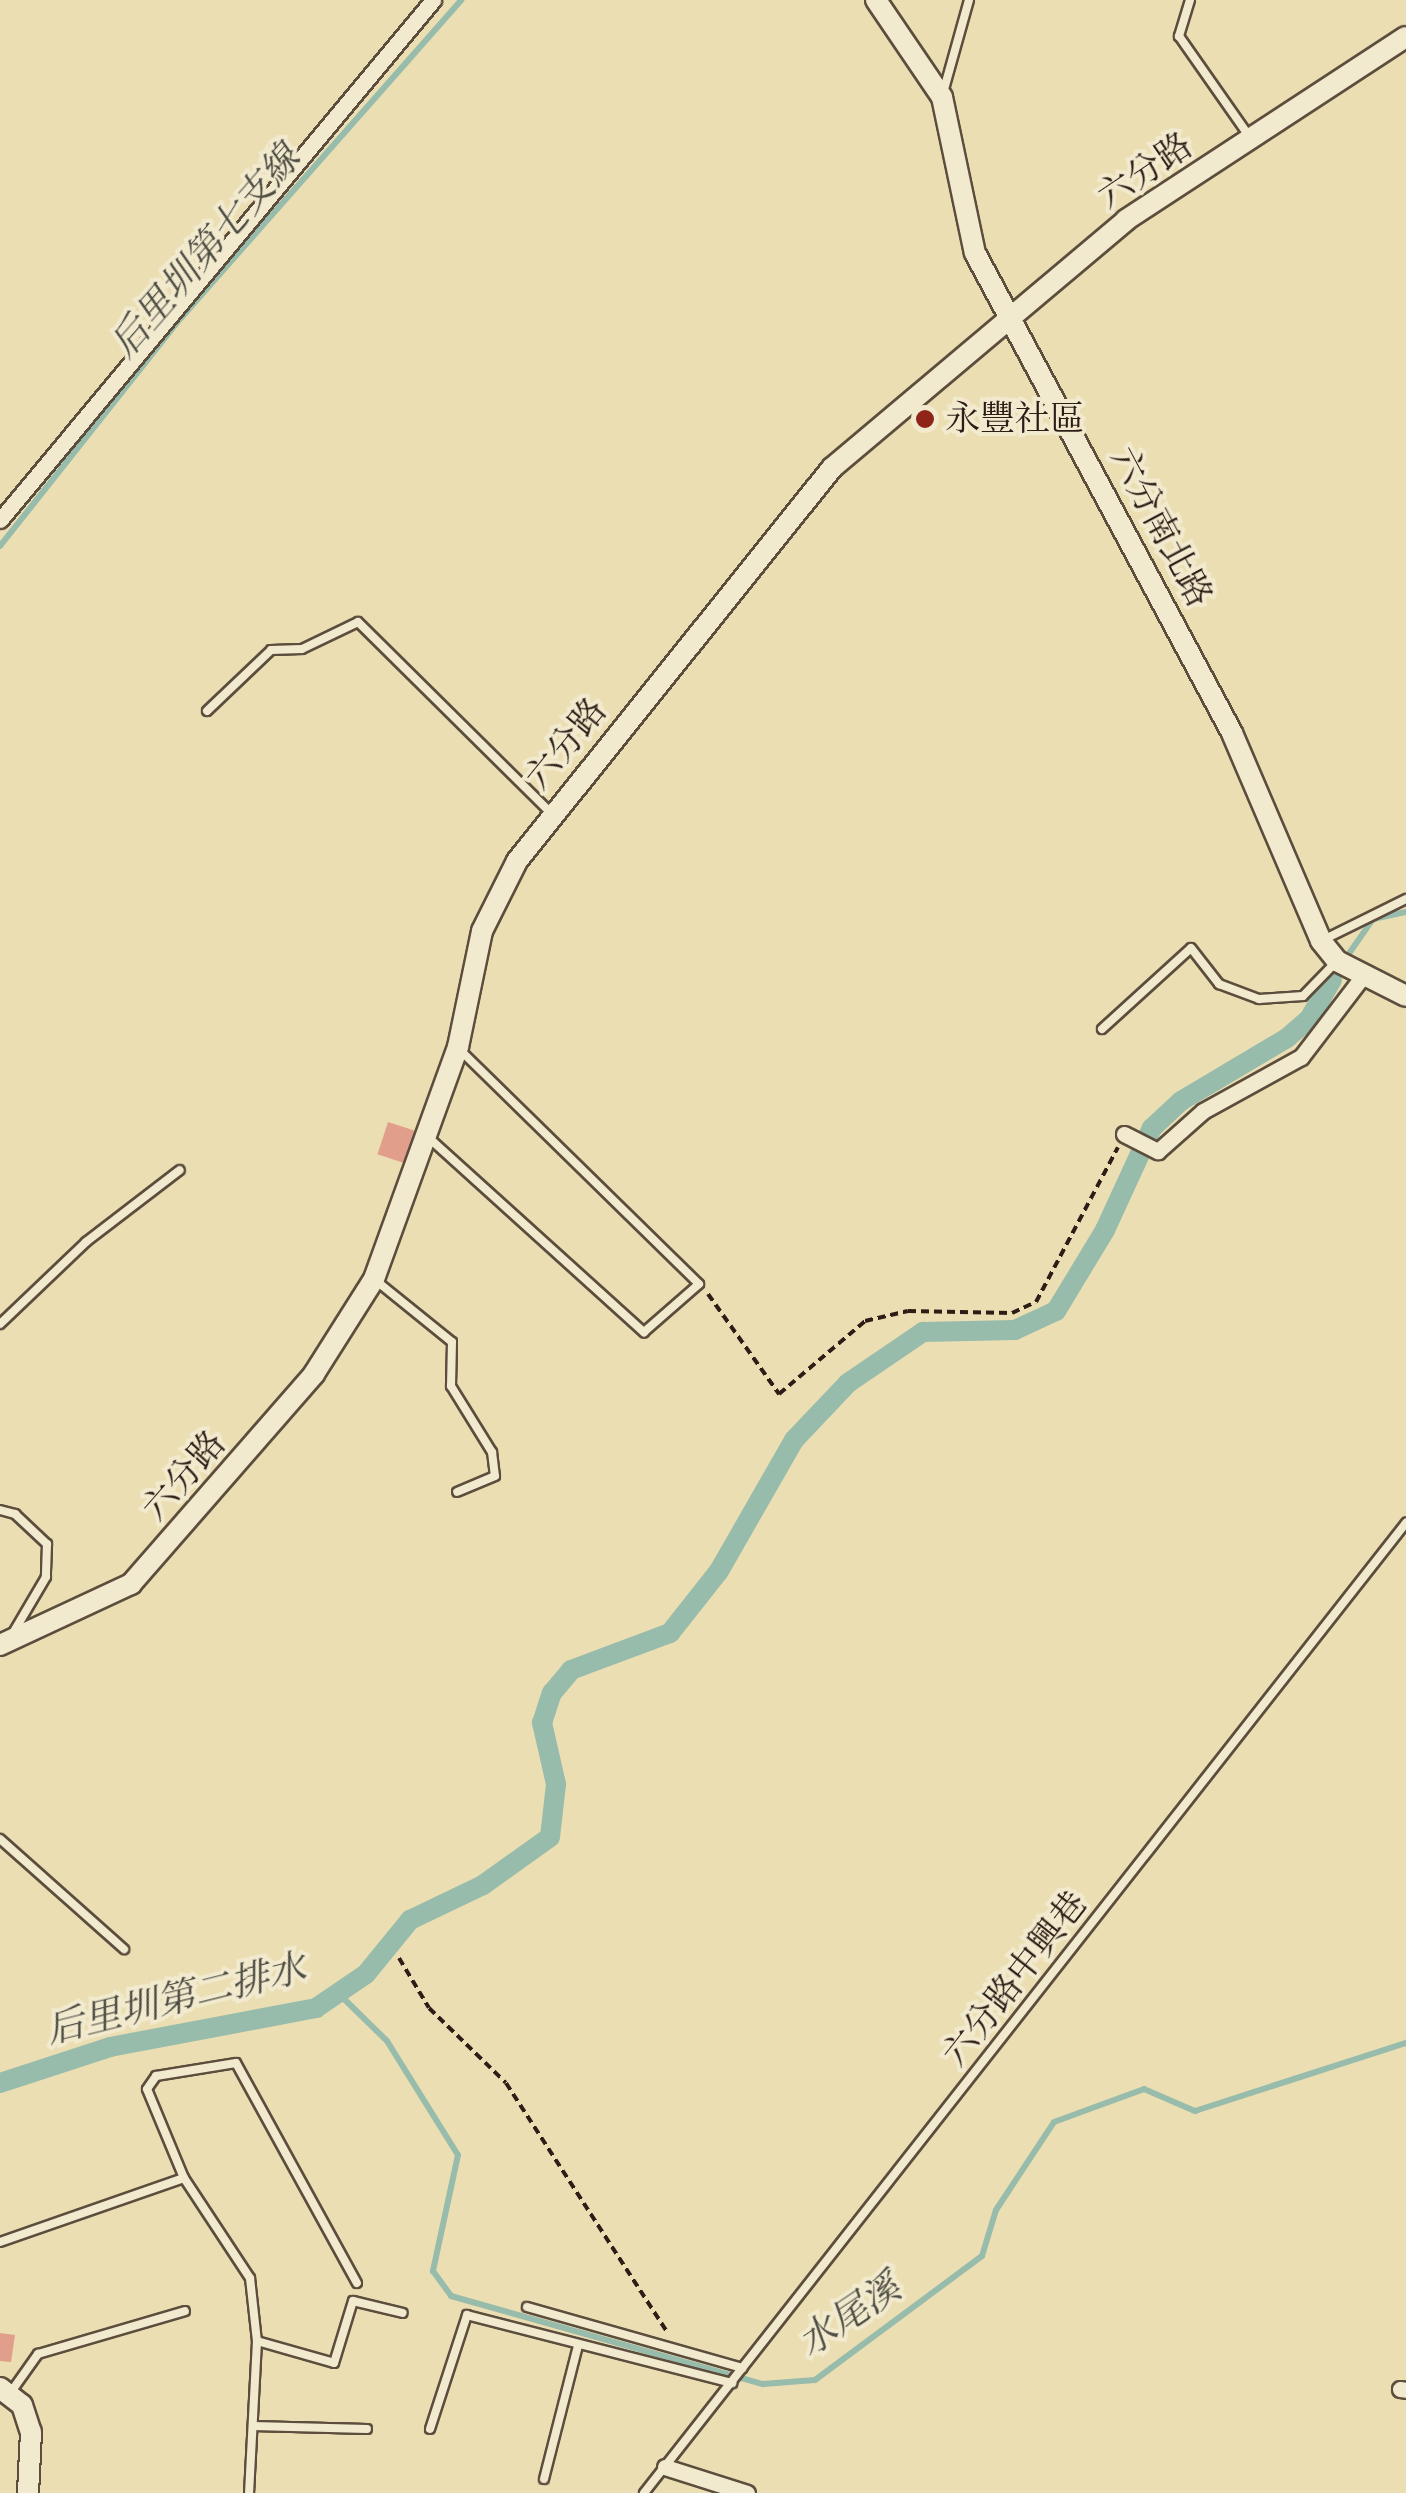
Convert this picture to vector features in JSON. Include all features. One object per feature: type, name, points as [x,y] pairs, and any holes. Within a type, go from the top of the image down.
[{"type":"street","points":[[0,520],[433,0]]},
{"type":"street","name":"六分南北路","points":[[876,0],[942,97],[975,253],[1232,733],[1321,942],[1337,962],[1406,996]]},
{"type":"street","name":"六分路","points":[[4,1643],[131,1584],[314,1374],[374,1279],[458,1048],[482,931],[517,862],[552,814],[735,596],[832,468],[1008,315],[1126,220],[1406,38]]},
{"type":"street","points":[[1124,1134],[1158,1151],[1203,1111],[1301,1057],[1363,976]]},
{"type":"street","points":[[4,2392],[22,2406],[31,2432],[28,2493]]},
{"type":"street","points":[[665,2467],[747,2493]]},
{"type":"lane","points":[[942,97],[970,0]]},
{"type":"lane","points":[[1190,0],[1179,36],[1251,140]]},
{"type":"lane","points":[[207,711],[272,650],[302,649],[358,622],[552,814]]},
{"type":"lane","points":[[1321,942],[1406,899]]},
{"type":"lane","points":[[1102,1029],[1191,948],[1220,984],[1259,1000],[1303,996],[1337,962]]},
{"type":"lane","points":[[427,1137],[644,1332],[699,1284],[458,1048]]},
{"type":"lane","points":[[0,1324],[86,1242],[180,1170]]},
{"type":"lane","points":[[374,1279],[452,1342],[451,1386],[492,1452],[495,1476],[457,1492]]},
{"type":"lane","points":[[0,1510],[15,1514],[47,1544],[46,1578],[4,1643]]},
{"type":"lane","name":"六分路中興巷","points":[[644,2493],[1406,1523]]},
{"type":"lane","points":[[0,1839],[124,1949]]},
{"type":"lane","points":[[249,2493],[257,2341],[250,2278],[184,2178],[147,2089],[156,2076],[236,2063],[357,2283]]},
{"type":"lane","points":[[0,2242],[184,2178]]},
{"type":"lane","points":[[257,2341],[334,2363],[353,2302],[404,2313]]},
{"type":"lane","points":[[527,2307],[744,2368]]},
{"type":"lane","points":[[4,2392],[38,2354],[185,2311]]},
{"type":"lane","points":[[430,2429],[467,2315],[732,2383]]},
{"type":"lane","points":[[544,2479],[578,2346]]},
{"type":"lane","points":[[252,2426],[366,2429]]},
{"type":"path","points":[[699,1284],[779,1394],[865,1321],[908,1311],[1012,1313],[1036,1302],[1090,1211],[1124,1134]]},
{"type":"path","points":[[399,1958],[430,2008],[506,2084],[679,2350]]},
{"type":"building","points":[[388,1122],[421,1133],[411,1165],[377,1154]]},
{"type":"building","points":[[0,2333],[15,2335],[11,2362],[0,2361]]},
{"type":"waterway","name":"后里圳第七支線","points":[[0,546],[181,318],[461,0]]},
{"type":"waterway","name":"后里圳第二排水","points":[[1348,955],[1373,919],[1406,912]]},
{"type":"waterway","name":"后里圳第二排水","points":[[0,2083],[110,2047],[316,2008],[366,1974],[410,1920],[483,1885],[550,1837],[556,1784],[542,1723],[552,1693],[571,1670],[670,1633],[719,1571],[794,1440],[848,1383],[923,1332],[1015,1330],[1056,1311],[1105,1230],[1152,1128],[1181,1101],[1287,1038],[1309,1019],[1332,980]]},
{"type":"waterway","name":"水尾溪","points":[[339,1994],[387,2041],[458,2155],[433,2271],[451,2296],[763,2384],[815,2380],[982,2256],[996,2210],[1054,2122],[1144,2089],[1195,2111],[1406,2043]]},
{"type":"place","name":"永豐社區","points":[[925,419]]}]
